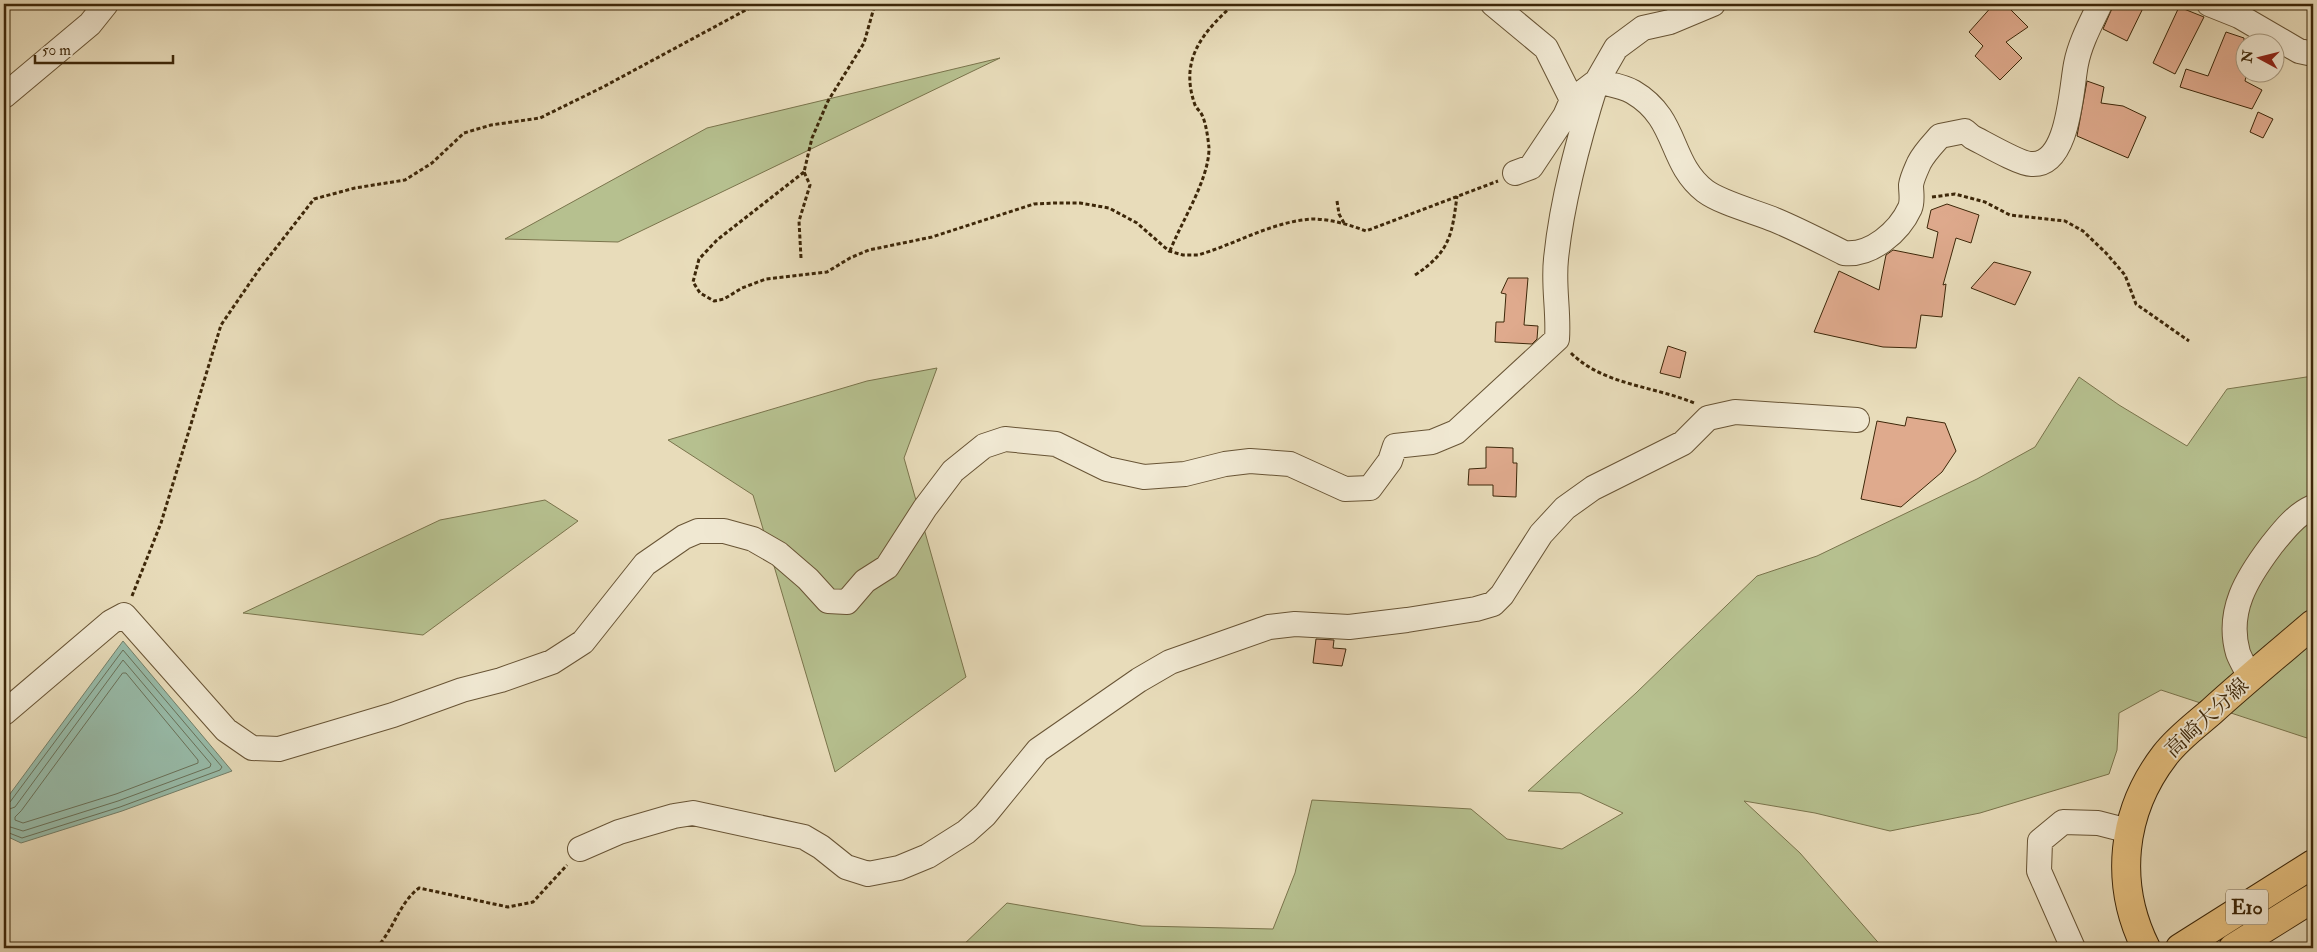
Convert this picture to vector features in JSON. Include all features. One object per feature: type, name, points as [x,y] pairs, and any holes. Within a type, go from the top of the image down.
[{"type":"main road","name":"高崎大分線","points":[[2146,948],[2132,917],[2126,873],[2129,831],[2140,798],[2166,754],[2250,677],[2313,624]]},
{"type":"main road","name":"E10","points":[[2180,948],[2313,864]]},
{"type":"main road","name":"E10","points":[[2233,948],[2313,898]]},
{"type":"street","points":[[4,96],[90,24],[106,4]]},
{"type":"street","points":[[1493,4],[1546,48],[1572,100]]},
{"type":"street","points":[[4,713],[111,622],[124,615],[226,730],[252,748],[279,749],[393,715],[462,690],[501,680],[552,662],[583,642],[645,564],[684,537],[698,531],[724,532],[753,539],[779,554],[808,579],[828,601],[847,602],[865,582],[887,567],[925,508],[953,471],[984,446],[1005,439],[1056,444],[1107,469],[1144,477],[1185,474],[1225,464],[1250,461],[1290,464],[1345,489],[1370,488],[1390,461],[1395,446],[1432,442],[1456,432],[1557,339],[1558,318],[1554,284],[1556,257],[1566,198],[1597,81],[1616,48],[1643,28],[1670,22],[1713,4]]},
{"type":"street","points":[[1597,81],[1632,91],[1654,107],[1667,126],[1685,170],[1708,193],[1776,221],[1844,253],[1856,254],[1866,251],[1890,235],[1911,206],[1912,183],[1920,162],[1940,136],[1965,130],[1972,137],[2031,164],[2043,162],[2054,153],[2065,129],[2081,45],[2100,4]]},
{"type":"street","points":[[2209,4],[2239,16],[2299,51],[2313,54]]},
{"type":"street","points":[[1515,174],[1531,167],[1560,124],[1572,100],[1597,81]]},
{"type":"street","points":[[580,849],[628,829],[674,816],[693,813],[804,837],[821,847],[846,867],[868,874],[899,868],[928,856],[966,832],[985,815],[1038,750],[1131,685],[1170,662],[1269,627],[1295,624],[1349,627],[1476,609],[1493,604],[1502,596],[1541,534],[1564,508],[1593,488],[1683,443],[1708,418],[1735,412],[1857,420]]},
{"type":"street","points":[[2250,677],[2238,653],[2234,624],[2236,605],[2248,578],[2280,535],[2291,522],[2313,507]]},
{"type":"street","points":[[2073,948],[2039,871],[2040,841],[2063,822],[2098,823],[2129,831]]},
{"type":"path","points":[[124,615],[161,523],[222,325],[258,271],[314,199],[355,188],[405,180],[432,163],[464,133],[491,125],[540,118],[603,87],[756,4]]},
{"type":"path","points":[[801,258],[799,221],[810,185],[804,172],[812,138],[828,101],[864,43],[875,4]]},
{"type":"path","points":[[1170,251],[1195,198],[1209,150],[1202,115],[1196,108],[1190,86],[1190,62],[1196,47],[1212,26],[1234,4]]},
{"type":"path","points":[[804,172],[725,233],[699,259],[693,282],[700,293],[714,301],[724,299],[742,288],[766,279],[827,272],[868,250],[932,237],[1034,204],[1080,203],[1110,208],[1137,223],[1170,251],[1183,255],[1198,255],[1290,222],[1315,219],[1344,223],[1366,231],[1457,196],[1485,188],[1515,174]]},
{"type":"path","points":[[1911,206],[1933,197],[1955,194],[1985,202],[2010,215],[2065,221],[2084,231],[2125,275],[2136,304],[2189,341]]},
{"type":"path","points":[[1415,275],[1434,263],[1445,249],[1454,222],[1457,196]]},
{"type":"path","points":[[1336,201],[1339,214],[1344,223]]},
{"type":"path","points":[[1557,339],[1579,361],[1614,379],[1678,396],[1696,404],[1708,418]]},
{"type":"path","points":[[376,948],[384,940],[408,897],[419,888],[508,907],[533,902],[580,849]]},
{"type":"shaded area","points":[[1000,58],[618,242],[505,239],[707,128]]},
{"type":"shaded area","points":[[937,368],[904,458],[966,677],[835,772],[753,495],[668,440],[867,381]]},
{"type":"shaded area","points":[[2313,376],[2313,740],[2161,690],[2119,713],[2117,750],[2109,774],[1980,813],[1890,831],[1815,813],[1744,801],[1800,853],[1883,948],[960,948],[1007,903],[1142,926],[1273,929],[1295,873],[1312,800],[1471,809],[1507,839],[1562,849],[1623,813],[1580,793],[1528,791],[1636,693],[1757,576],[1817,556],[1977,479],[2035,447],[2079,377],[2119,405],[2187,446],[2227,389]]},
{"type":"shaded area","points":[[545,500],[578,521],[423,635],[243,613],[440,520]]},
{"type":"water","points":[[123,641],[232,771],[122,811],[21,843],[4,835],[4,802]]},
{"type":"building","points":[[1994,4],[2005,4],[2028,27],[2006,42],[2022,58],[2000,80],[1975,56],[1983,46],[1969,32]]},
{"type":"building","points":[[2114,4],[2145,4],[2127,41],[2103,29]]},
{"type":"building","points":[[2179,7],[2204,17],[2175,74],[2153,63]]},
{"type":"building","points":[[2226,32],[2234,35],[2234,82],[2247,82],[2262,90],[2252,109],[2180,87],[2186,69],[2208,76]]},
{"type":"building","points":[[2087,81],[2104,87],[2101,103],[2123,106],[2146,117],[2128,158],[2077,136]]},
{"type":"building","points":[[2258,112],[2273,119],[2263,138],[2250,132]]},
{"type":"building","points":[[1947,204],[1979,215],[1971,243],[1956,238],[1943,285],[1946,284],[1942,317],[1921,315],[1916,348],[1883,347],[1814,332],[1839,271],[1879,290],[1886,255],[1893,250],[1933,258],[1938,232],[1927,228],[1931,210]]},
{"type":"building","points":[[1994,262],[2031,272],[2015,305],[1971,288]]},
{"type":"building","points":[[1508,278],[1528,278],[1524,325],[1538,326],[1537,339],[1532,344],[1495,342],[1496,322],[1504,322],[1506,294],[1501,293]]},
{"type":"building","points":[[1668,346],[1686,352],[1680,378],[1660,373]]},
{"type":"building","points":[[1907,417],[1945,423],[1956,451],[1942,472],[1901,507],[1861,499],[1877,421],[1905,426]]},
{"type":"building","points":[[1486,447],[1513,448],[1513,463],[1517,463],[1516,497],[1493,496],[1493,485],[1468,485],[1469,469],[1486,468]]},
{"type":"building","points":[[1316,639],[1334,640],[1333,648],[1346,649],[1342,666],[1313,663]]}]
